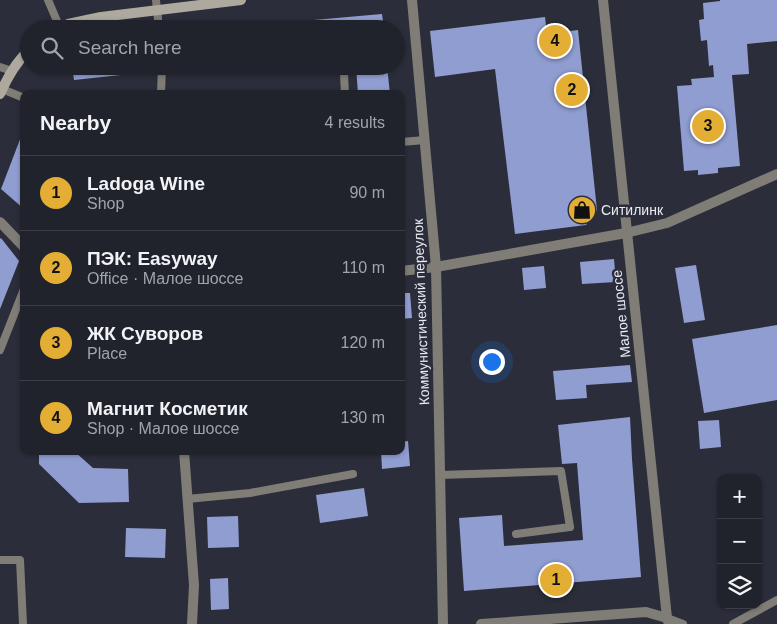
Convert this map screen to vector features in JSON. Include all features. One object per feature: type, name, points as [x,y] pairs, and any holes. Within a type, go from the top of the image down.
[{"type":"main road","points":[[87,20],[156,5],[241,0]]},
{"type":"main road","points":[[1,92],[20,60]]},
{"type":"street","name":"Коммунистический переулок","points":[[412,0],[436,268],[443,624]]},
{"type":"street","name":"Малое шоссе","points":[[603,0],[668,621]]},
{"type":"street","points":[[405,271],[436,268],[626,233],[667,223],[777,174]]},
{"type":"street","points":[[0,222],[20,243]]},
{"type":"street","points":[[184,455],[194,586],[192,624]]},
{"type":"street","points":[[481,624],[646,612],[668,621]]},
{"type":"lane","points":[[48,0],[57,20]]},
{"type":"lane","points":[[156,5],[158,20]]},
{"type":"lane","points":[[0,67],[12,71]]},
{"type":"lane","points":[[161,90],[162,75]]},
{"type":"lane","points":[[344,75],[345,90]]},
{"type":"lane","points":[[1,92],[20,97]]},
{"type":"lane","points":[[405,142],[425,140]]},
{"type":"lane","points":[[0,350],[20,299]]},
{"type":"lane","points":[[440,475],[561,471],[570,527],[516,534]]},
{"type":"lane","points":[[187,499],[250,493],[353,474]]},
{"type":"lane","points":[[0,560],[20,560],[23,624]]},
{"type":"lane","points":[[733,624],[777,600]]},
{"type":"lane","points":[[668,621],[683,624]]},
{"type":"building","points":[[720,0],[777,0],[777,41],[747,44],[749,74],[732,75],[740,166],[718,168],[718,173],[698,175],[698,170],[684,171],[677,86],[692,85],[691,79],[714,77],[713,65],[709,66],[707,40],[701,41],[699,20],[704,19],[703,3]]},
{"type":"building","points":[[382,14],[383,20],[313,20]]},
{"type":"building","points":[[545,17],[547,34],[578,30],[597,210],[586,225],[515,234],[495,69],[435,77],[430,31]]},
{"type":"building","points":[[73,75],[121,75],[74,80]]},
{"type":"building","points":[[357,75],[388,75],[390,90],[358,90]]},
{"type":"building","points":[[20,139],[20,206],[1,189]]},
{"type":"building","points":[[0,239],[19,261],[0,309]]},
{"type":"building","points":[[614,259],[616,282],[582,284],[580,262]]},
{"type":"building","points":[[696,265],[705,320],[684,323],[675,268]]},
{"type":"building","points":[[544,266],[546,288],[524,290],[522,268]]},
{"type":"building","points":[[405,293],[410,293],[412,318],[405,319]]},
{"type":"building","points":[[777,325],[777,400],[704,413],[692,339]]},
{"type":"building","points":[[630,365],[632,382],[586,385],[587,398],[556,400],[553,371]]},
{"type":"building","points":[[630,417],[641,577],[464,591],[459,518],[502,515],[504,546],[583,540],[577,463],[562,464],[558,425]]},
{"type":"building","points":[[719,420],[721,447],[700,449],[698,421]]},
{"type":"building","points":[[405,441],[408,441],[410,466],[382,469],[381,455],[405,455]]},
{"type":"building","points":[[39,455],[78,455],[93,468],[128,469],[129,502],[79,503],[39,464]]},
{"type":"building","points":[[364,488],[368,516],[320,523],[316,495]]},
{"type":"building","points":[[238,516],[239,547],[208,548],[207,517]]},
{"type":"building","points":[[126,528],[166,529],[165,558],[125,557]]},
{"type":"building","points":[[228,578],[229,609],[211,610],[210,579]]},
{"type":"place","name":"Магнит Косметик","points":[[555,41]]},
{"type":"place","name":"ПЭК: Easyway","points":[[572,90]]},
{"type":"place","name":"ЖК Суворов","points":[[708,126]]},
{"type":"place","name":"Ситилинк","points":[[582,210]]},
{"type":"place","name":"Ladoga Wine","points":[[556,580]]}]
